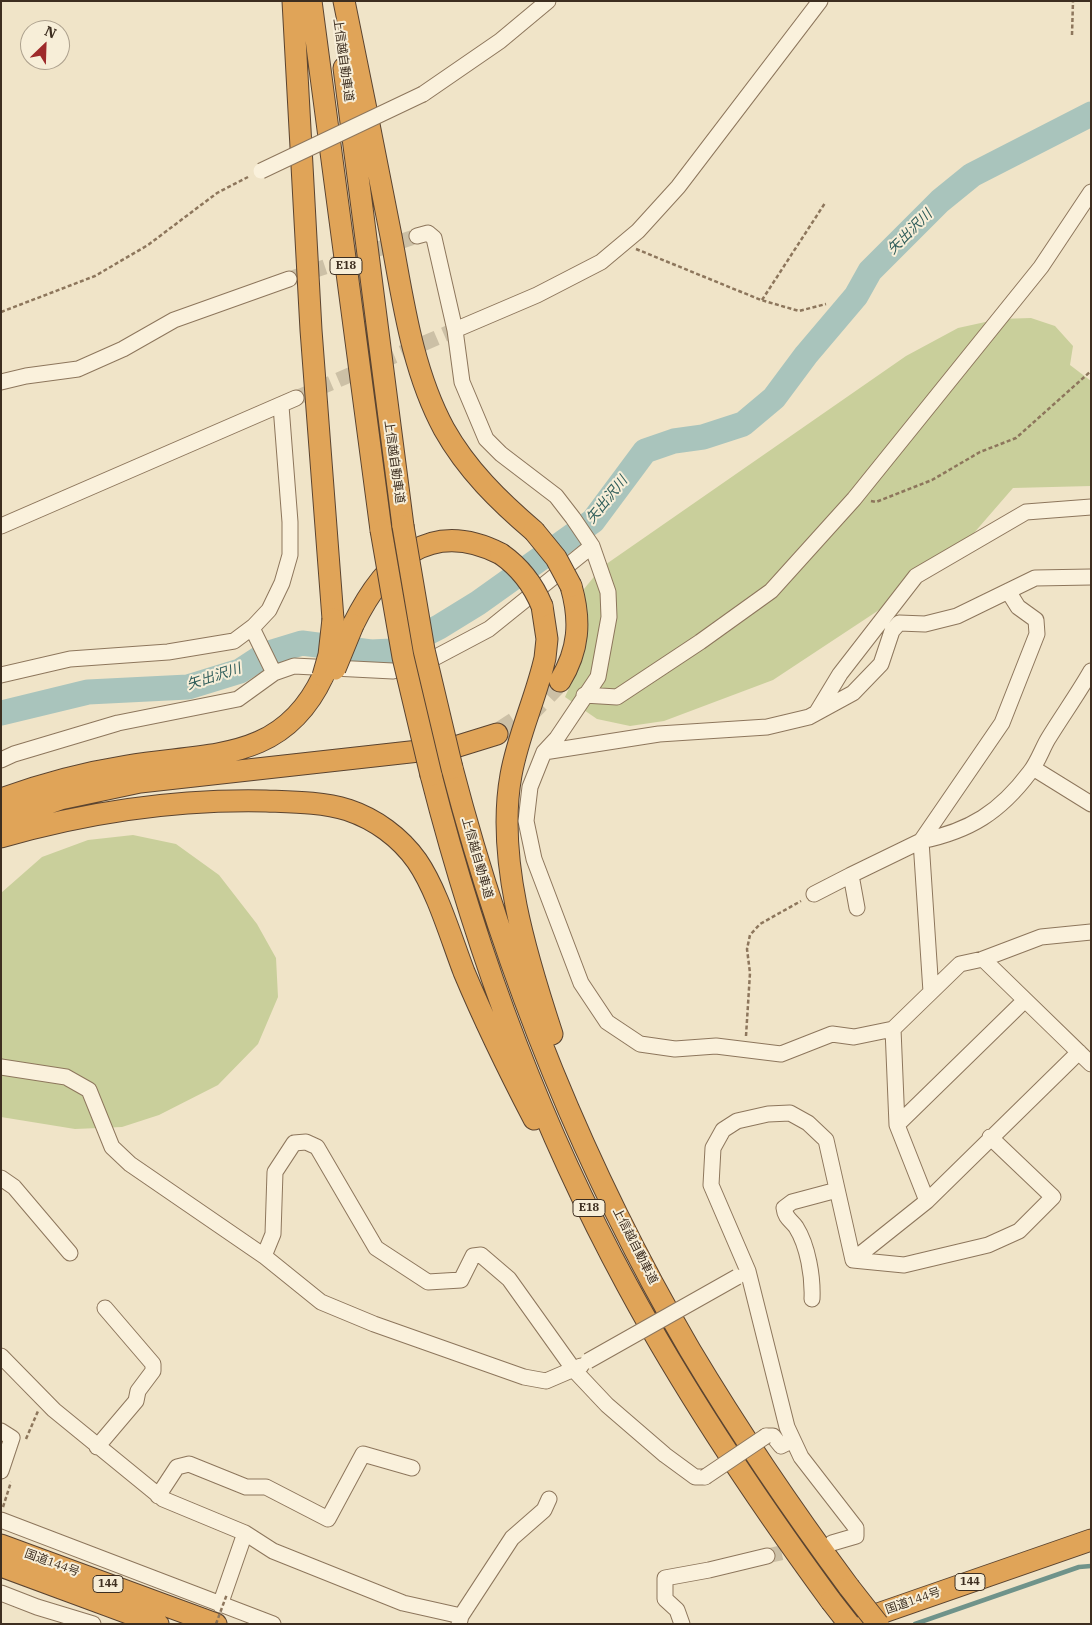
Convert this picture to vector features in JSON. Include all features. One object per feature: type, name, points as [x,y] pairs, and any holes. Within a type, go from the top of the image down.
[{"type":"highway","points":[[1,799],[64,778],[233,751],[275,735],[294,723],[309,709],[326,677],[343,622],[310,320],[293,1]]},
{"type":"highway","name":"上信越自動車道","points":[[310,1],[381,530],[404,657],[431,775],[465,901],[512,1034],[555,1134],[626,1285],[719,1442],[771,1519],[849,1624]]},
{"type":"highway","name":"上信越自動車道","points":[[334,1],[351,120],[389,429],[424,650],[452,768],[487,894],[533,1024],[604,1185],[689,1348],[788,1504],[878,1624]]},
{"type":"highway","points":[[344,1],[404,303],[426,387],[445,430],[461,455],[481,482],[534,531],[556,558],[571,586],[577,613],[576,643],[570,664],[560,681]]},
{"type":"highway","points":[[343,622],[380,579],[410,551],[427,544],[445,540],[465,541],[501,554],[527,578],[542,606],[547,639],[545,658],[516,751],[507,798],[506,848],[510,876],[530,958],[556,1048],[586,1126],[689,1348]]},
{"type":"highway","points":[[1,820],[60,799],[140,782],[455,747],[497,734]]},
{"type":"highway","points":[[1,838],[70,818],[117,810],[207,801],[293,802],[325,805],[348,810],[386,829],[404,844],[417,862],[511,1073],[583,1211],[626,1285]]},
{"type":"highway","name":"国道144号","points":[[849,1624],[1091,1540]]},
{"type":"highway","name":"国道144号","points":[[1,1544],[221,1607]]},
{"type":"highway","name":"国道144号","points":[[1,1566],[158,1624]]},
{"type":"street","points":[[261,171],[423,94],[500,41],[548,1]]},
{"type":"street","points":[[455,330],[537,295],[601,262],[623,244],[678,187],[820,1]]},
{"type":"street","points":[[584,695],[616,696],[700,642],[771,591],[854,499],[1041,267],[1091,192]]},
{"type":"street","points":[[417,236],[428,233],[434,238],[455,330],[462,382],[486,439],[501,454],[556,496],[589,541],[608,592],[609,617],[598,677],[584,695],[557,738],[544,752],[530,786],[526,821],[534,859],[581,983],[607,1022],[640,1044],[675,1048],[716,1046],[781,1054],[832,1034],[854,1037],[893,1029],[960,964],[983,959],[1041,937],[1091,932]]},
{"type":"street","points":[[1,382],[26,376],[78,369],[123,349],[174,320],[289,279]]},
{"type":"street","points":[[1,526],[296,398]]},
{"type":"street","points":[[1,675],[70,658],[168,652],[234,641],[254,631],[269,610],[282,582],[290,555],[290,522],[281,406]]},
{"type":"street","points":[[816,713],[840,674],[916,576],[1026,512],[1091,507]]},
{"type":"street","points":[[1,760],[14,754],[118,723],[238,699],[272,669],[294,666],[392,671],[421,666],[489,630],[589,541]]},
{"type":"street","points":[[544,752],[659,734],[767,727],[809,717],[852,693],[881,664],[892,631],[899,623],[925,624],[956,616],[1035,578],[1091,577]]},
{"type":"street","points":[[931,992],[921,841],[1002,723],[1037,634],[1036,620],[1018,607],[1008,591]]},
{"type":"street","points":[[254,631],[272,669]]},
{"type":"street","points":[[814,894],[921,841],[946,836],[968,828],[996,810],[1033,768],[1048,739],[1091,671]]},
{"type":"street","points":[[1033,768],[1091,804]]},
{"type":"street","points":[[851,875],[856,908]]},
{"type":"street","points":[[983,959],[1024,1001],[1091,1064]]},
{"type":"street","points":[[897,1125],[1024,1001]]},
{"type":"street","points":[[893,1029],[897,1125],[927,1200]]},
{"type":"street","points":[[853,1260],[927,1200],[1079,1052]]},
{"type":"street","points":[[1,1068],[66,1077],[89,1090],[112,1147],[130,1164],[264,1256],[321,1302],[374,1324],[524,1377],[546,1381],[574,1370],[742,1274]]},
{"type":"street","points":[[832,1543],[856,1536],[856,1528],[801,1457],[787,1427],[742,1274],[711,1185],[713,1148],[723,1130],[738,1121],[768,1114],[790,1113],[808,1123],[826,1140],[853,1260]]},
{"type":"street","points":[[853,1260],[904,1265],[988,1245],[1019,1231],[1053,1198],[990,1137]]},
{"type":"street","points":[[264,1256],[273,1234],[275,1172],[294,1143],[306,1142],[316,1147],[376,1248],[428,1282],[461,1280],[472,1256],[481,1256],[509,1279],[574,1370],[607,1405],[665,1455],[695,1476],[705,1477],[766,1436],[773,1436],[781,1446],[793,1440]]},
{"type":"street","points":[[1,1178],[14,1187],[70,1253]]},
{"type":"street","points":[[812,1299],[813,1283],[804,1245],[796,1227],[785,1216],[784,1208],[792,1202],[837,1190]]},
{"type":"street","points":[[97,1447],[136,1401],[138,1391],[152,1371],[153,1364],[106,1308]]},
{"type":"street","points":[[1,1356],[54,1410],[158,1496],[245,1533],[273,1551],[403,1603],[460,1620],[512,1538],[544,1510],[549,1500]]},
{"type":"street","points":[[1,1431],[12,1438],[1,1471]]},
{"type":"street","points":[[158,1496],[177,1467],[189,1464],[246,1487],[266,1487],[328,1519],[362,1454],[412,1468]]},
{"type":"street","points":[[1,1520],[221,1607],[273,1624]]},
{"type":"street","points":[[221,1607],[245,1533]]},
{"type":"street","points":[[682,1624],[677,1610],[665,1599],[665,1578],[767,1556]]},
{"type":"street","points":[[1,1593],[37,1607],[93,1624]]},
{"type":"path","points":[[1072,35],[1073,1]]},
{"type":"path","points":[[1,312],[95,276],[148,245],[217,193],[261,171]]},
{"type":"path","points":[[761,300],[825,203]]},
{"type":"path","points":[[623,244],[761,300],[799,311],[826,304]]},
{"type":"path","points":[[854,499],[876,502],[932,480],[980,452],[1016,438],[1091,371]]},
{"type":"path","points":[[745,1049],[750,974],[747,950],[750,935],[760,924],[814,894]]},
{"type":"green space","points":[[1031,318],[1055,326],[1073,346],[1070,365],[1091,381],[1091,486],[1013,488],[960,549],[876,612],[773,680],[664,721],[630,726],[597,719],[565,697],[577,669],[584,644],[586,620],[584,589],[602,567],[906,356],[958,328],[999,319]]},
{"type":"green space","points":[[133,835],[176,844],[219,875],[257,924],[276,958],[278,997],[258,1044],[218,1085],[159,1115],[122,1127],[75,1129],[1,1117],[1,893],[42,857],[88,840]]},
{"type":"waterway","name":"矢出沢川","points":[[1,713],[88,692],[188,687],[240,671],[266,654],[302,643],[371,652],[392,651],[439,627],[478,603],[593,521],[645,451],[674,441],[703,437],[743,424],[774,398],[806,355],[856,296],[870,271],[940,201],[972,175],[1091,114]]},
{"type":"waterway","points":[[915,1624],[1079,1567],[1091,1566]]},
{"type":"tunnel","points":[[289,279],[417,236]]},
{"type":"tunnel","points":[[296,398],[455,330]]},
{"type":"tunnel","points":[[497,734],[528,714],[560,681]]},
{"type":"tunnel","points":[[767,1556],[803,1548]]}]
